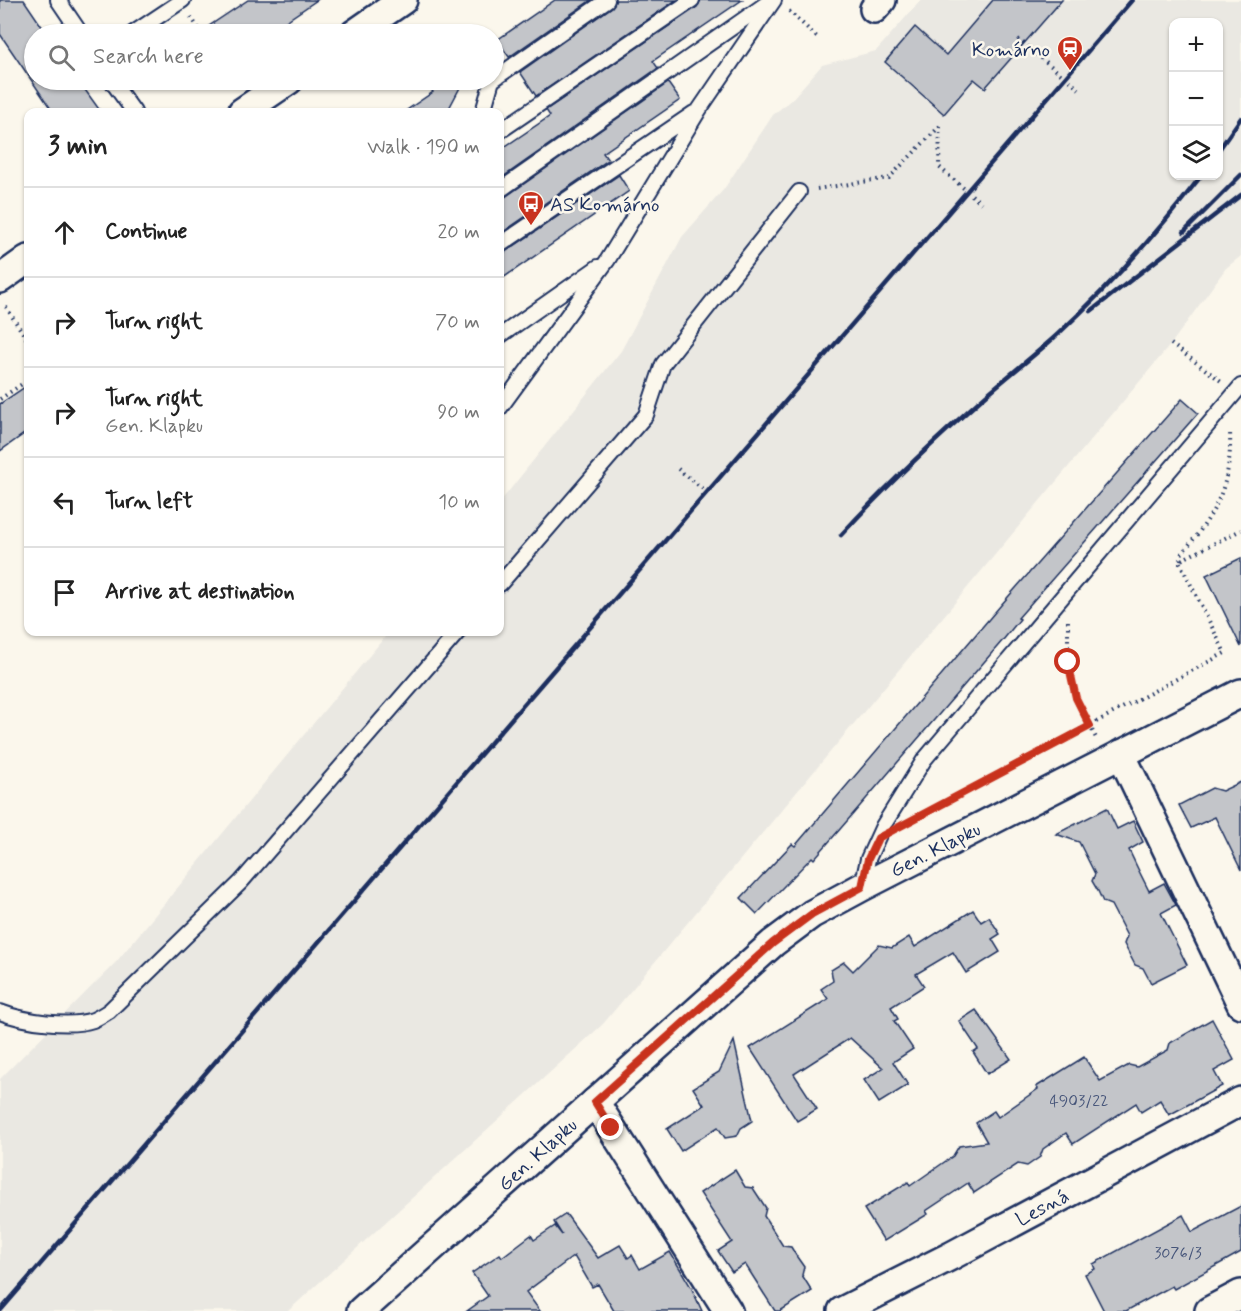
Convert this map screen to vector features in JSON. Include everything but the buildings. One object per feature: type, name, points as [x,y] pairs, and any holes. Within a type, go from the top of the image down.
[{"type":"street","points":[[368,24],[403,0]]},
{"type":"street","points":[[248,108],[275,90]]},
{"type":"street","points":[[0,279],[24,262]]},
{"type":"street","name":"Gen. Klapku","points":[[361,1311],[773,943],[812,914],[1110,749],[1241,693]]},
{"type":"street","points":[[1110,749],[1241,1005]]},
{"type":"street","name":"Lesná","points":[[842,1311],[951,1256],[1241,1101]]},
{"type":"street","points":[[595,1102],[728,1311]]},
{"type":"street","points":[[1209,1311],[1241,1294]]},
{"type":"lane","points":[[58,0],[74,24]]},
{"type":"lane","points":[[147,24],[183,0]]},
{"type":"lane","points":[[504,71],[608,0]]},
{"type":"lane","points":[[504,128],[692,0]]},
{"type":"lane","points":[[504,403],[607,261],[699,110],[773,0]]},
{"type":"lane","points":[[504,187],[773,0]]},
{"type":"lane","points":[[118,90],[131,108]]},
{"type":"lane","points":[[484,108],[490,90]]},
{"type":"lane","points":[[504,242],[699,110]]},
{"type":"lane","points":[[504,579],[646,415],[663,364],[799,192]]},
{"type":"lane","points":[[504,333],[607,261]]},
{"type":"lane","points":[[862,887],[868,859],[878,838],[924,760],[1238,389]]},
{"type":"lane","points":[[0,1012],[38,1022],[70,1023],[92,1020],[109,1011],[241,882],[455,636]]},
{"type":"path","points":[[793,15],[819,39]]},
{"type":"path","points":[[1018,39],[1079,89]]},
{"type":"path","points":[[799,192],[889,178],[940,126],[939,167],[981,203]]},
{"type":"path","points":[[6,307],[24,335]]},
{"type":"path","points":[[1171,344],[1238,389]]},
{"type":"path","points":[[0,402],[24,383]]},
{"type":"path","points":[[878,838],[1225,653],[1179,561],[1182,553],[1213,512],[1227,479],[1230,446],[1229,420],[1223,408]]},
{"type":"path","points":[[678,469],[707,492]]},
{"type":"path","points":[[1179,561],[1241,530]]},
{"type":"path","points":[[1062,598],[1068,610],[1068,662],[1076,698],[1090,726],[1110,749]]},
{"type":"shaded area","points":[[921,0],[1241,0],[1241,256],[1226,268],[1171,344],[603,1024],[288,1311],[0,1311],[0,1079],[117,961],[386,636],[504,636],[504,497],[621,351],[682,237],[724,189],[773,115],[792,99],[822,65],[876,51]]},
{"type":"railway","points":[[0,1311],[1132,0]]},
{"type":"railway","points":[[1223,144],[1241,118]]},
{"type":"railway","points":[[1184,232],[1241,175]]},
{"type":"railway","points":[[841,535],[929,446],[1077,316],[1151,238],[1198,180]]},
{"type":"railway","points":[[1091,311],[1241,195]]},
{"type":"place","name":"Komárno","points":[[1070,72]]},
{"type":"place","name":"AS Komárno","points":[[531,227]]},
{"type":"route","points":[[611,1128],[595,1102],[773,943],[812,914],[862,887],[868,859],[878,838],[1090,726],[1076,698],[1068,662]]}]
